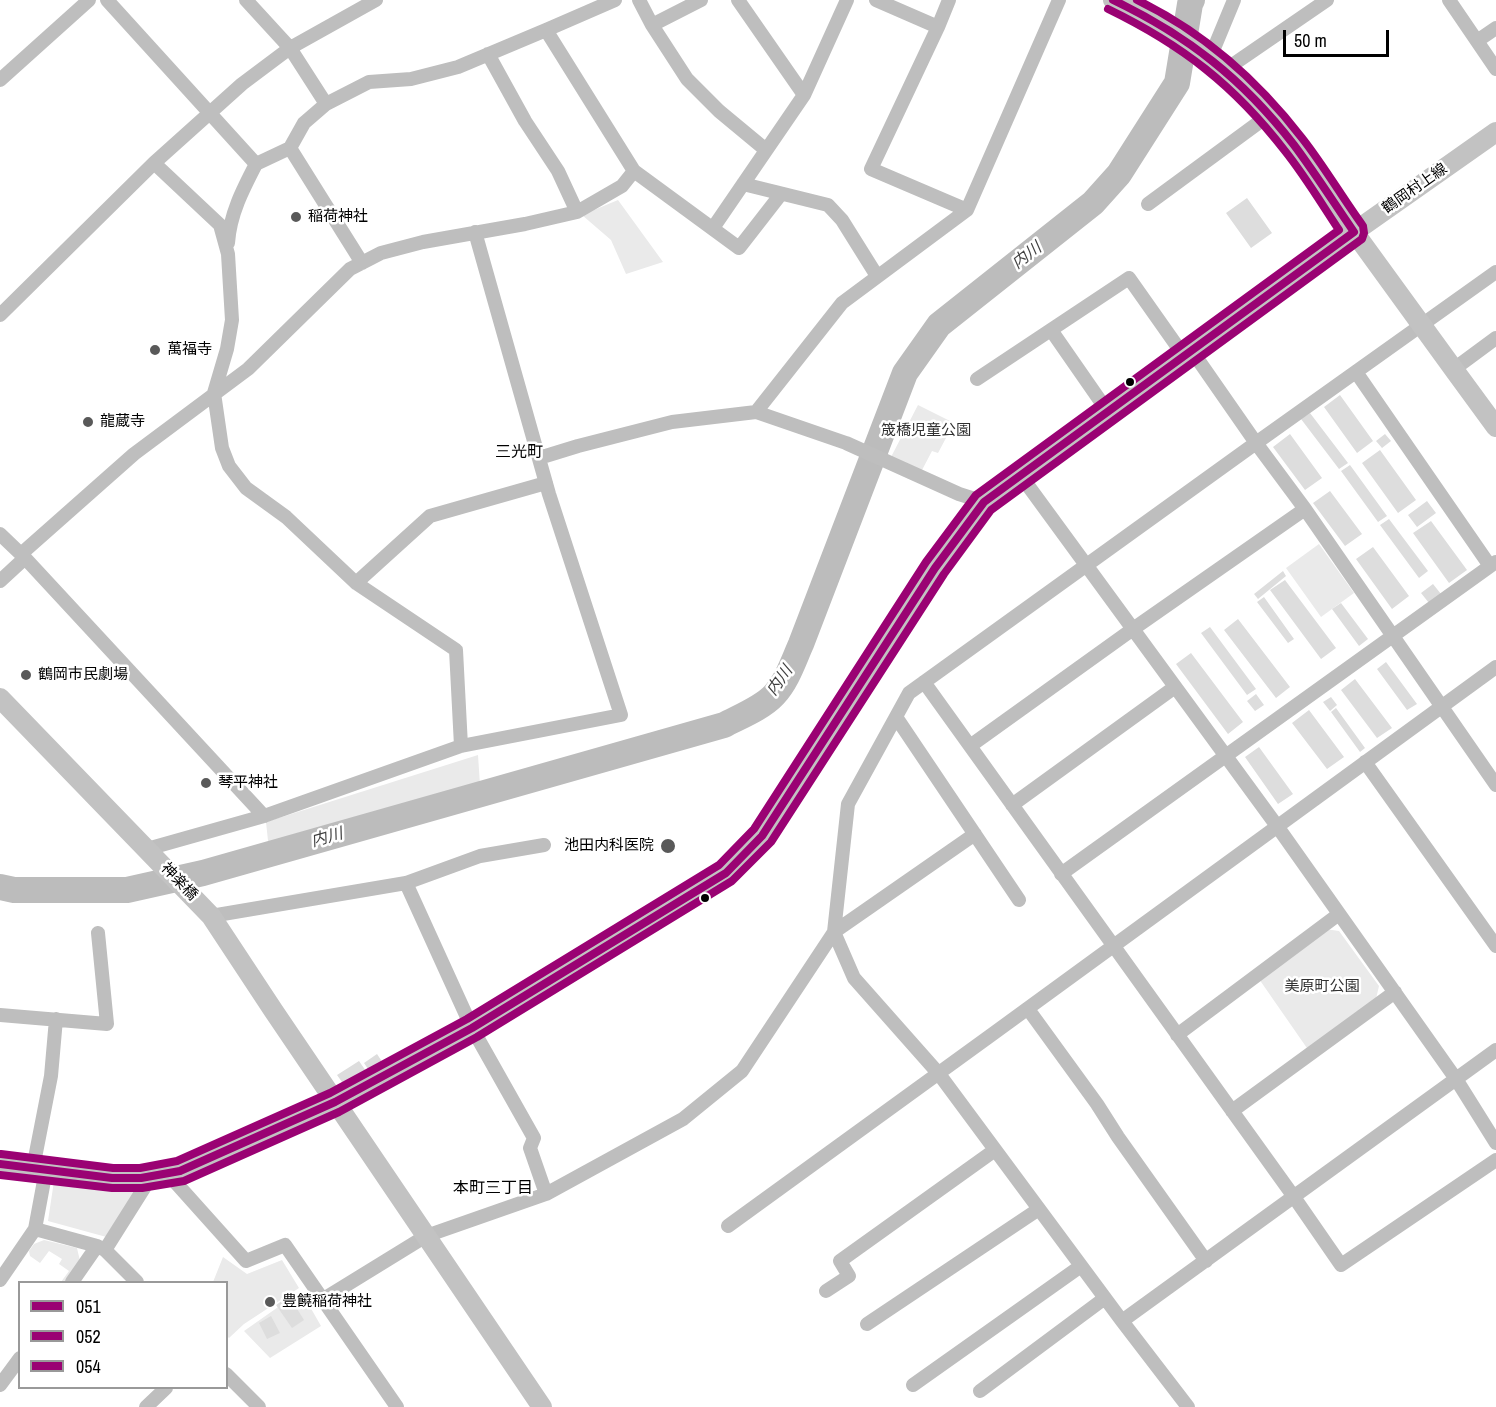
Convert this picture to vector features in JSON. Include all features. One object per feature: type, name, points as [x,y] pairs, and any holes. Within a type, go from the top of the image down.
[{"type":"main road","points":[[1119,1],[1168,28],[1214,61],[1245,88],[1294,146],[1454,369],[1493,416]]},
{"type":"main road","name":"鶴岡村上線","points":[[0,1164],[129,1179],[180,1171],[336,1102],[472,1028],[726,873],[762,836],[934,568],[984,502],[1354,232],[1496,132]]},
{"type":"main road","name":"神楽橋","points":[[0,698],[211,916],[542,1407]]},
{"type":"street","points":[[0,80],[89,0]]},
{"type":"street","points":[[107,0],[256,164]]},
{"type":"street","points":[[246,0],[290,48],[326,104]]},
{"type":"street","points":[[0,315],[154,163],[242,84],[290,48],[376,0]]},
{"type":"street","points":[[461,746],[456,650],[356,583],[286,517],[246,488],[229,466],[222,448],[214,393],[227,349],[232,320],[228,254],[229,228],[240,195],[256,164],[290,148],[304,123],[326,104],[369,82],[411,79],[458,67],[615,0]]},
{"type":"street","points":[[639,0],[652,25],[687,79],[719,111],[766,150]]},
{"type":"street","points":[[652,25],[701,0]]},
{"type":"street","points":[[738,0],[804,95]]},
{"type":"street","points":[[713,228],[804,95],[847,0]]},
{"type":"street","points":[[876,0],[938,27]]},
{"type":"street","points":[[949,0],[871,169],[967,210]]},
{"type":"street","points":[[756,412],[842,303],[967,210],[1059,0]]},
{"type":"street","points":[[1214,61],[1234,0]]},
{"type":"street","points":[[1214,61],[1327,0]]},
{"type":"street","points":[[1449,0],[1496,69]]},
{"type":"street","points":[[1477,41],[1496,28]]},
{"type":"street","points":[[546,30],[634,171],[739,248],[781,194]]},
{"type":"street","points":[[488,54],[525,121],[558,171],[577,212]]},
{"type":"street","points":[[1148,204],[1269,115]]},
{"type":"street","points":[[290,148],[362,263]]},
{"type":"street","points":[[154,163],[219,225],[228,254]]},
{"type":"street","points":[[0,581],[23,556],[134,454],[248,369],[350,269],[381,253],[423,242],[577,212],[622,186],[634,171]]},
{"type":"street","points":[[743,184],[828,206],[842,220],[877,276]]},
{"type":"street","points":[[147,849],[264,816],[461,746],[621,715],[546,483],[475,232]]},
{"type":"street","points":[[1188,1407],[1122,1322],[939,1074],[854,978],[834,932],[848,804],[909,693],[1496,272]]},
{"type":"street","points":[[977,379],[1129,278],[1305,509],[1496,785]]},
{"type":"street","points":[[1051,330],[1108,412]]},
{"type":"street","points":[[1454,369],[1496,338]]},
{"type":"street","points":[[1061,874],[1493,564],[1356,372]]},
{"type":"street","points":[[539,458],[672,422],[756,412],[846,443],[959,494],[984,502]]},
{"type":"street","points":[[1021,476],[1277,826],[1456,1079],[1496,1143]]},
{"type":"street","points":[[356,583],[430,516],[546,483]]},
{"type":"street","points":[[970,746],[1305,509]]},
{"type":"street","points":[[0,535],[23,556],[264,816]]},
{"type":"street","points":[[728,1226],[1496,667]]},
{"type":"street","points":[[924,682],[1341,1265],[1496,1160]]},
{"type":"street","points":[[1012,805],[1175,687]]},
{"type":"street","points":[[896,717],[1019,900]]},
{"type":"street","points":[[1365,762],[1496,946]]},
{"type":"street","points":[[322,1300],[426,1236],[546,1194],[683,1119],[742,1071],[834,932],[975,834]]},
{"type":"street","points":[[211,916],[406,883],[480,856],[544,845]]},
{"type":"street","points":[[406,883],[472,1028],[534,1138],[530,1148],[546,1194]]},
{"type":"street","points":[[1177,1035],[1339,914]]},
{"type":"street","points":[[0,1015],[107,1024],[98,933]]},
{"type":"street","points":[[1232,1112],[1395,992]]},
{"type":"street","points":[[1028,1008],[1206,1261]]},
{"type":"street","points":[[0,1280],[35,1229],[39,1169],[56,1019]]},
{"type":"street","points":[[1122,1322],[1496,1050]]},
{"type":"street","points":[[826,1291],[849,1276],[840,1261],[995,1150]]},
{"type":"street","points":[[73,1281],[160,1175],[246,1261],[285,1245],[397,1407]]},
{"type":"street","points":[[867,1324],[1039,1209]]},
{"type":"street","points":[[35,1229],[101,1248],[136,1281]]},
{"type":"street","points":[[913,1385],[1081,1266]]},
{"type":"street","points":[[980,1391],[1105,1298]]},
{"type":"street","points":[[0,1385],[18,1361]]},
{"type":"street","points":[[228,1376],[259,1407]]},
{"type":"street","points":[[146,1407],[165,1389]]},
{"type":"green space","points":[[618,200],[663,262],[626,274],[611,240],[582,215]]},
{"type":"green space","name":"筬橋児童公園","points":[[918,405],[954,423],[938,453],[932,451],[921,472],[891,457]]},
{"type":"green space","points":[[1319,544],[1354,593],[1321,617],[1286,568]]},
{"type":"green space","points":[[478,755],[480,785],[269,850],[266,822]]},
{"type":"green space","name":"美原町公園","points":[[1325,929],[1339,931],[1379,986],[1375,1003],[1309,1051],[1259,979]]},
{"type":"green space","points":[[54,1181],[137,1192],[110,1238],[48,1221]]},
{"type":"green space","points":[[44,1240],[77,1248],[80,1261],[66,1281],[62,1281],[69,1271],[59,1264],[62,1259],[49,1251],[40,1263],[30,1256],[29,1251],[34,1244]]},
{"type":"green space","points":[[223,1257],[247,1274],[282,1260],[299,1288],[244,1324],[229,1338],[228,1281],[213,1281]]},
{"type":"green space","points":[[301,1291],[321,1326],[270,1358],[244,1331]]},
{"type":"building","points":[[1247,198],[1272,233],[1251,248],[1226,213]]},
{"type":"building","points":[[1340,395],[1373,441],[1357,453],[1324,407]]},
{"type":"building","points":[[1310,413],[1348,463],[1339,469],[1301,419]]},
{"type":"building","points":[[1290,434],[1322,478],[1305,490],[1273,447]]},
{"type":"building","points":[[1385,434],[1391,441],[1382,448],[1376,441]]},
{"type":"building","points":[[1380,450],[1416,500],[1398,513],[1362,463]]},
{"type":"building","points":[[1350,465],[1387,516],[1378,522],[1341,471]]},
{"type":"building","points":[[1330,491],[1362,534],[1345,546],[1313,503]]},
{"type":"building","points":[[1427,501],[1436,513],[1417,527],[1408,515]]},
{"type":"building","points":[[1389,519],[1428,571],[1419,578],[1380,525]]},
{"type":"building","points":[[1431,521],[1467,570],[1449,583],[1413,533]]},
{"type":"building","points":[[1373,547],[1409,596],[1392,609],[1356,559]]},
{"type":"building","points":[[1283,571],[1286,576],[1258,599],[1254,594]]},
{"type":"building","points":[[1285,580],[1336,648],[1321,659],[1270,590]]},
{"type":"building","points":[[1433,584],[1441,594],[1429,603],[1421,593]]},
{"type":"building","points":[[1264,597],[1294,639],[1288,643],[1257,602]]},
{"type":"building","points":[[1341,603],[1368,639],[1359,646],[1332,609]]},
{"type":"building","points":[[1238,619],[1290,687],[1276,698],[1224,630]]},
{"type":"building","points":[[1210,627],[1256,689],[1247,695],[1201,633]]},
{"type":"building","points":[[1191,653],[1243,722],[1228,734],[1176,664]]},
{"type":"building","points":[[1386,662],[1417,704],[1407,710],[1377,669]]},
{"type":"building","points":[[1355,679],[1392,728],[1377,738],[1341,690]]},
{"type":"building","points":[[1256,694],[1264,705],[1255,711],[1247,701]]},
{"type":"building","points":[[1331,697],[1337,705],[1330,711],[1323,702]]},
{"type":"building","points":[[1336,708],[1365,748],[1360,752],[1331,712]]},
{"type":"building","points":[[1309,710],[1344,757],[1327,769],[1292,723]]},
{"type":"building","points":[[1259,747],[1293,794],[1278,804],[1245,757]]},
{"type":"building","points":[[377,1054],[383,1063],[370,1072],[364,1063]]},
{"type":"building","points":[[359,1061],[368,1074],[352,1084],[342,1082],[337,1075]]},
{"type":"building","points":[[289,1296],[304,1320],[292,1328],[276,1305]]},
{"type":"building","points":[[271,1316],[280,1333],[267,1339],[259,1323]]},
{"type":"waterway","name":"内川","points":[[0,887],[14,890],[127,890],[203,873],[724,725],[763,704],[779,690],[801,644],[905,373],[939,325],[1093,203],[1119,174],[1177,83],[1192,0]]},
{"type":"transit line","name":"051","points":[[0,1164],[112,1178],[141,1178],[180,1171],[335,1102],[472,1028],[726,873],[762,836],[935,568],[984,502],[1354,232],[1294,145],[1255,100],[1190,44],[1113,0]]},
{"type":"transit line","name":"052","points":[[0,1175],[112,1188],[142,1188],[184,1181],[339,1112],[477,1037],[732,881],[771,842],[944,574],[991,510],[1362,239],[1363,226],[1310,149],[1267,97],[1207,43],[1137,0]]},
{"type":"transit line","name":"054","points":[[1,1154],[113,1168],[140,1168],[177,1161],[330,1093],[467,1019],[719,865],[754,829],[926,562],[976,495],[1339,230],[1285,151],[1246,106],[1183,52],[1108,9]]},
{"type":"place","name":"稲荷神社","points":[[296,217]]},
{"type":"place","name":"萬福寺","points":[[155,350]]},
{"type":"place","name":"龍蔵寺","points":[[88,422]]},
{"type":"place","name":"鶴岡市民劇場","points":[[26,675]]},
{"type":"place","name":"琴平神社","points":[[206,783]]},
{"type":"place","name":"池田内科医院","points":[[668,846]]},
{"type":"place","name":"豊饒稲荷神社","points":[[270,1302]]},
{"type":"district","name":"三光町","points":[[519,453]]},
{"type":"district","name":"本町三丁目","points":[[493,1189]]}]
